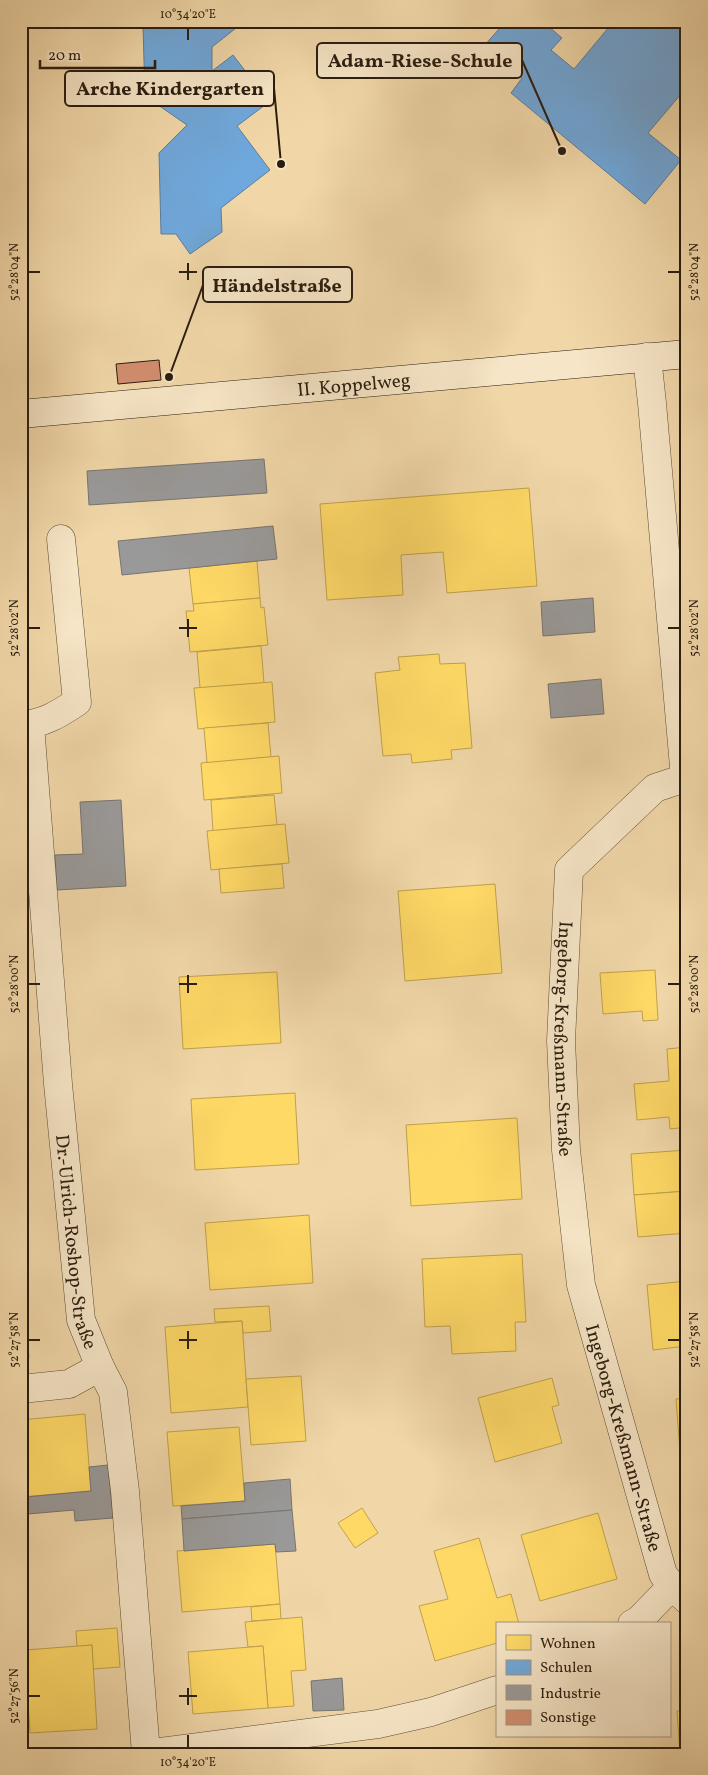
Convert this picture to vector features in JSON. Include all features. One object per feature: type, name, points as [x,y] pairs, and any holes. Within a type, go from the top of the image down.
[{"type":"street","name":"II. Koppelweg","points":[[21,414],[687,354]]},
{"type":"street","name":"Ingeborg-Kreßmann-Straße","points":[[636,1622],[679,1593],[664,1574],[581,1285],[566,1150],[561,1042],[569,870],[655,788],[686,778],[647,357]]},
{"type":"street","points":[[26,725],[56,716],[77,702],[61,539]]},
{"type":"street","name":"Dr.-Ulrich-Roshop-Straße","points":[[26,725],[81,1320],[113,1392],[125,1491],[146,1753],[378,1724],[431,1712],[496,1690]]},
{"type":"street","points":[[21,1389],[69,1384],[100,1366]]},
{"type":"building: Wohnen","points":[[529,488],[537,586],[447,593],[443,552],[401,555],[403,595],[327,600],[320,504]]},
{"type":"building: Wohnen","points":[[257,561],[260,598],[193,604],[189,568]]},
{"type":"building: Wohnen","points":[[260,598],[261,608],[264,607],[268,645],[190,652],[186,611],[194,611],[193,604]]},
{"type":"building: Wohnen","points":[[261,646],[264,683],[200,688],[197,652]]},
{"type":"building: Wohnen","points":[[439,654],[440,664],[465,663],[472,748],[451,750],[452,759],[412,763],[411,754],[383,756],[375,673],[400,670],[398,657]]},
{"type":"building: Wohnen","points":[[272,682],[275,722],[198,729],[194,688]]},
{"type":"building: Wohnen","points":[[268,723],[271,757],[207,763],[204,728]]},
{"type":"building: Wohnen","points":[[279,756],[282,793],[204,800],[201,763]]},
{"type":"building: Wohnen","points":[[274,795],[277,825],[213,831],[211,800]]},
{"type":"building: Wohnen","points":[[285,824],[289,863],[211,870],[207,831]]},
{"type":"building: Wohnen","points":[[282,864],[284,888],[221,893],[219,869]]},
{"type":"building: Wohnen","points":[[495,884],[502,973],[405,981],[398,891]]},
{"type":"building: Wohnen","points":[[655,970],[658,1020],[643,1021],[642,1011],[603,1014],[600,973]]},
{"type":"building: Wohnen","points":[[277,972],[281,1043],[183,1049],[179,977]]},
{"type":"building: Wohnen","points":[[687,1047],[687,1127],[670,1129],[669,1117],[637,1120],[634,1084],[669,1081],[667,1049]]},
{"type":"building: Wohnen","points":[[295,1093],[299,1164],[195,1170],[191,1099]]},
{"type":"building: Wohnen","points":[[517,1118],[522,1199],[411,1206],[406,1125]]},
{"type":"building: Wohnen","points":[[687,1150],[687,1191],[634,1195],[631,1154]]},
{"type":"building: Wohnen","points":[[687,1191],[687,1233],[638,1237],[634,1195]]},
{"type":"building: Wohnen","points":[[309,1215],[313,1283],[210,1290],[205,1223]]},
{"type":"building: Wohnen","points":[[522,1254],[526,1322],[515,1322],[516,1351],[452,1354],[450,1326],[425,1327],[422,1259]]},
{"type":"building: Wohnen","points":[[22,1277],[26,1318],[21,1318]]},
{"type":"building: Wohnen","points":[[687,1281],[687,1346],[653,1350],[647,1285]]},
{"type":"building: Wohnen","points":[[269,1306],[271,1331],[243,1333],[242,1321],[215,1322],[214,1309]]},
{"type":"building: Wohnen","points":[[21,1318],[26,1318],[29,1358],[21,1359]]},
{"type":"building: Wohnen","points":[[242,1321],[248,1407],[171,1413],[165,1327]]},
{"type":"building: Wohnen","points":[[301,1376],[306,1441],[251,1445],[246,1379]]},
{"type":"building: Wohnen","points":[[552,1378],[559,1405],[552,1407],[562,1443],[495,1462],[478,1398]]},
{"type":"building: Wohnen","points":[[687,1398],[687,1464],[681,1464],[676,1399]]},
{"type":"building: Wohnen","points":[[85,1414],[91,1491],[21,1497],[21,1420]]},
{"type":"building: Wohnen","points":[[239,1427],[245,1501],[173,1506],[167,1432]]},
{"type":"building: Wohnen","points":[[362,1508],[378,1533],[355,1548],[338,1523]]},
{"type":"building: Wohnen","points":[[598,1513],[617,1579],[540,1601],[521,1535]]},
{"type":"building: Wohnen","points":[[479,1538],[497,1598],[511,1594],[518,1622],[496,1622],[496,1643],[435,1661],[419,1606],[448,1599],[434,1551]]},
{"type":"building: Wohnen","points":[[275,1544],[280,1604],[182,1612],[177,1551]]},
{"type":"building: Wohnen","points":[[280,1604],[281,1619],[252,1621],[251,1607]]},
{"type":"building: Wohnen","points":[[302,1617],[306,1670],[291,1671],[294,1706],[268,1708],[263,1646],[248,1647],[245,1622]]},
{"type":"building: Wohnen","points":[[117,1628],[120,1667],[93,1669],[92,1645],[77,1647],[76,1631]]},
{"type":"building: Wohnen","points":[[92,1645],[97,1729],[30,1733],[25,1650]]},
{"type":"building: Wohnen","points":[[263,1646],[268,1708],[193,1714],[188,1652]]},
{"type":"building: Wohnen","points":[[687,1710],[687,1754],[680,1754],[677,1711]]},
{"type":"building: Wohnen","points":[[607,1751],[608,1754],[581,1754]]},
{"type":"building: Schulen","points":[[147,21],[245,21],[212,47],[212,71],[233,55],[269,102],[237,126],[270,170],[221,208],[222,232],[190,254],[176,234],[161,234],[159,153],[187,125],[145,96],[143,25]]},
{"type":"building: Schulen","points":[[506,21],[542,21],[562,38],[551,50],[574,69],[614,21],[687,21],[687,87],[648,133],[681,160],[645,204],[511,93],[522,78],[484,46]]},
{"type":"building: Industrie","points":[[264,459],[267,493],[89,505],[87,471]]},
{"type":"building: Industrie","points":[[273,526],[277,559],[122,575],[118,541]]},
{"type":"building: Industrie","points":[[593,598],[595,632],[543,636],[541,602]]},
{"type":"building: Industrie","points":[[601,679],[604,714],[551,718],[548,684]]},
{"type":"building: Industrie","points":[[121,800],[126,886],[57,890],[55,855],[83,854],[80,802]]},
{"type":"building: Industrie","points":[[108,1465],[113,1518],[75,1521],[74,1510],[28,1514],[26,1497],[91,1491],[89,1467]]},
{"type":"building: Industrie","points":[[290,1479],[292,1510],[182,1519],[181,1506],[245,1501],[244,1483]]},
{"type":"building: Industrie","points":[[292,1510],[296,1551],[276,1552],[275,1544],[184,1551],[182,1519]]},
{"type":"building: Industrie","points":[[342,1678],[344,1710],[313,1711],[311,1681]]},
{"type":"building: Sonstige","points":[[159,360],[161,380],[118,384],[116,364]]},
{"type":"place","name":"Adam-Riese-Schule","points":[[562,151]]},
{"type":"place","name":"Arche Kindergarten","points":[[281,164]]},
{"type":"place","name":"Händelstraße","points":[[169,377]]}]
